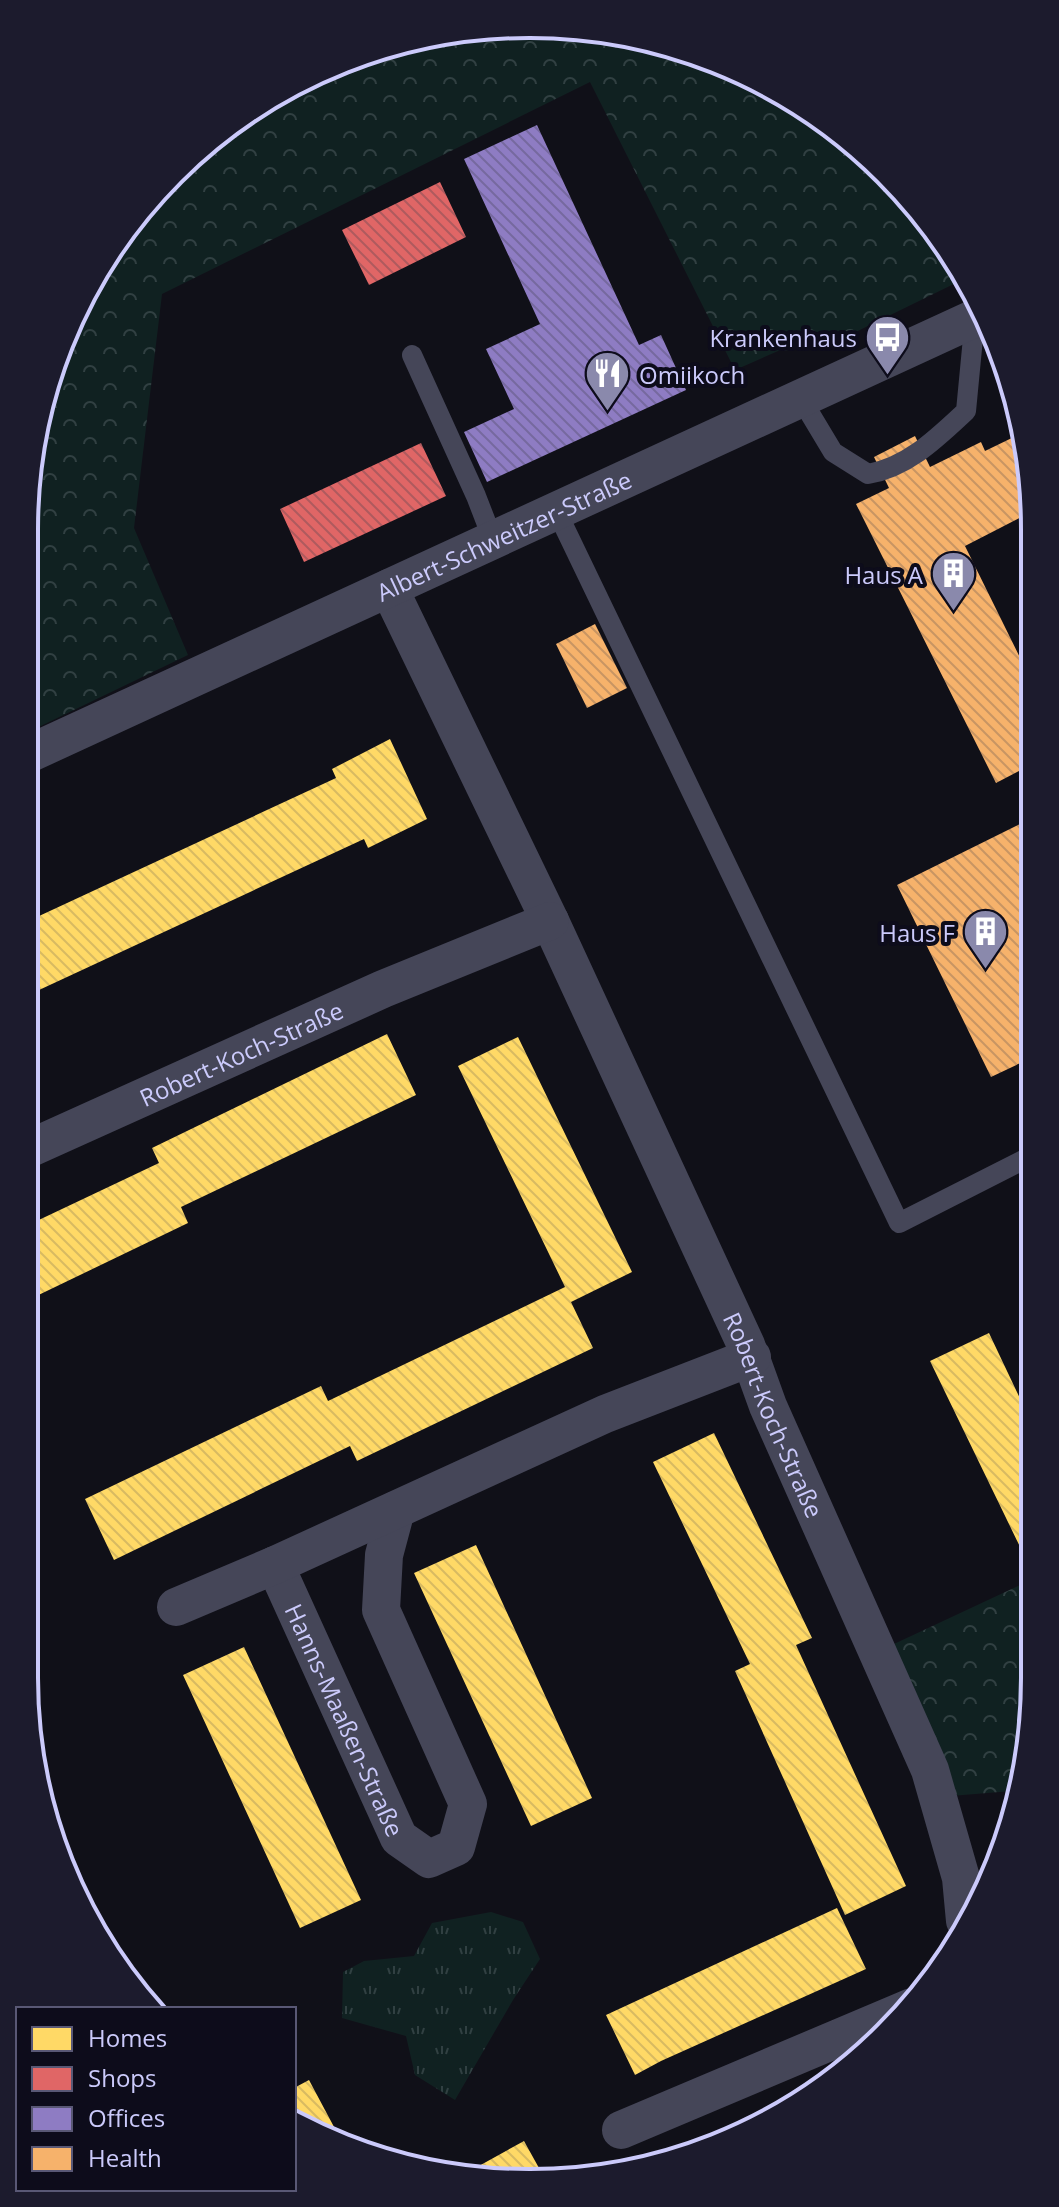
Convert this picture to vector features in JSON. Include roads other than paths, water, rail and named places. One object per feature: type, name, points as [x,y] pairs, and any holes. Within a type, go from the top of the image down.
[{"type":"street","name":"Albert-Schweitzer-Straße","points":[[38,750],[973,319]]},
{"type":"street","name":"Robert-Koch-Straße","points":[[389,588],[550,921],[752,1357],[768,1406],[930,1770],[961,1878],[964,1907]]},
{"type":"street","name":"Robert-Koch-Straße","points":[[38,1145],[383,989],[550,921]]},
{"type":"street","points":[[176,1607],[605,1414],[752,1357]]},
{"type":"street","name":"Hanns-Maaßen-Straße","points":[[275,1565],[399,1838],[429,1859],[456,1847],[468,1804],[381,1610],[384,1555],[396,1510]]},
{"type":"street","points":[[621,2130],[882,2020]]},
{"type":"lane","points":[[800,397],[833,452],[868,474],[881,472],[922,451],[966,411],[977,327]]},
{"type":"lane","points":[[412,355],[493,540]]},
{"type":"lane","points":[[556,510],[899,1223],[1021,1161]]},
{"type":"place","name":"Krankenhaus","points":[[888,376]]},
{"type":"place","name":"Omiikoch","points":[[608,413]]},
{"type":"place","name":"Haus A","points":[[954,613]]},
{"type":"place","name":"Haus F","points":[[986,971]]}]
